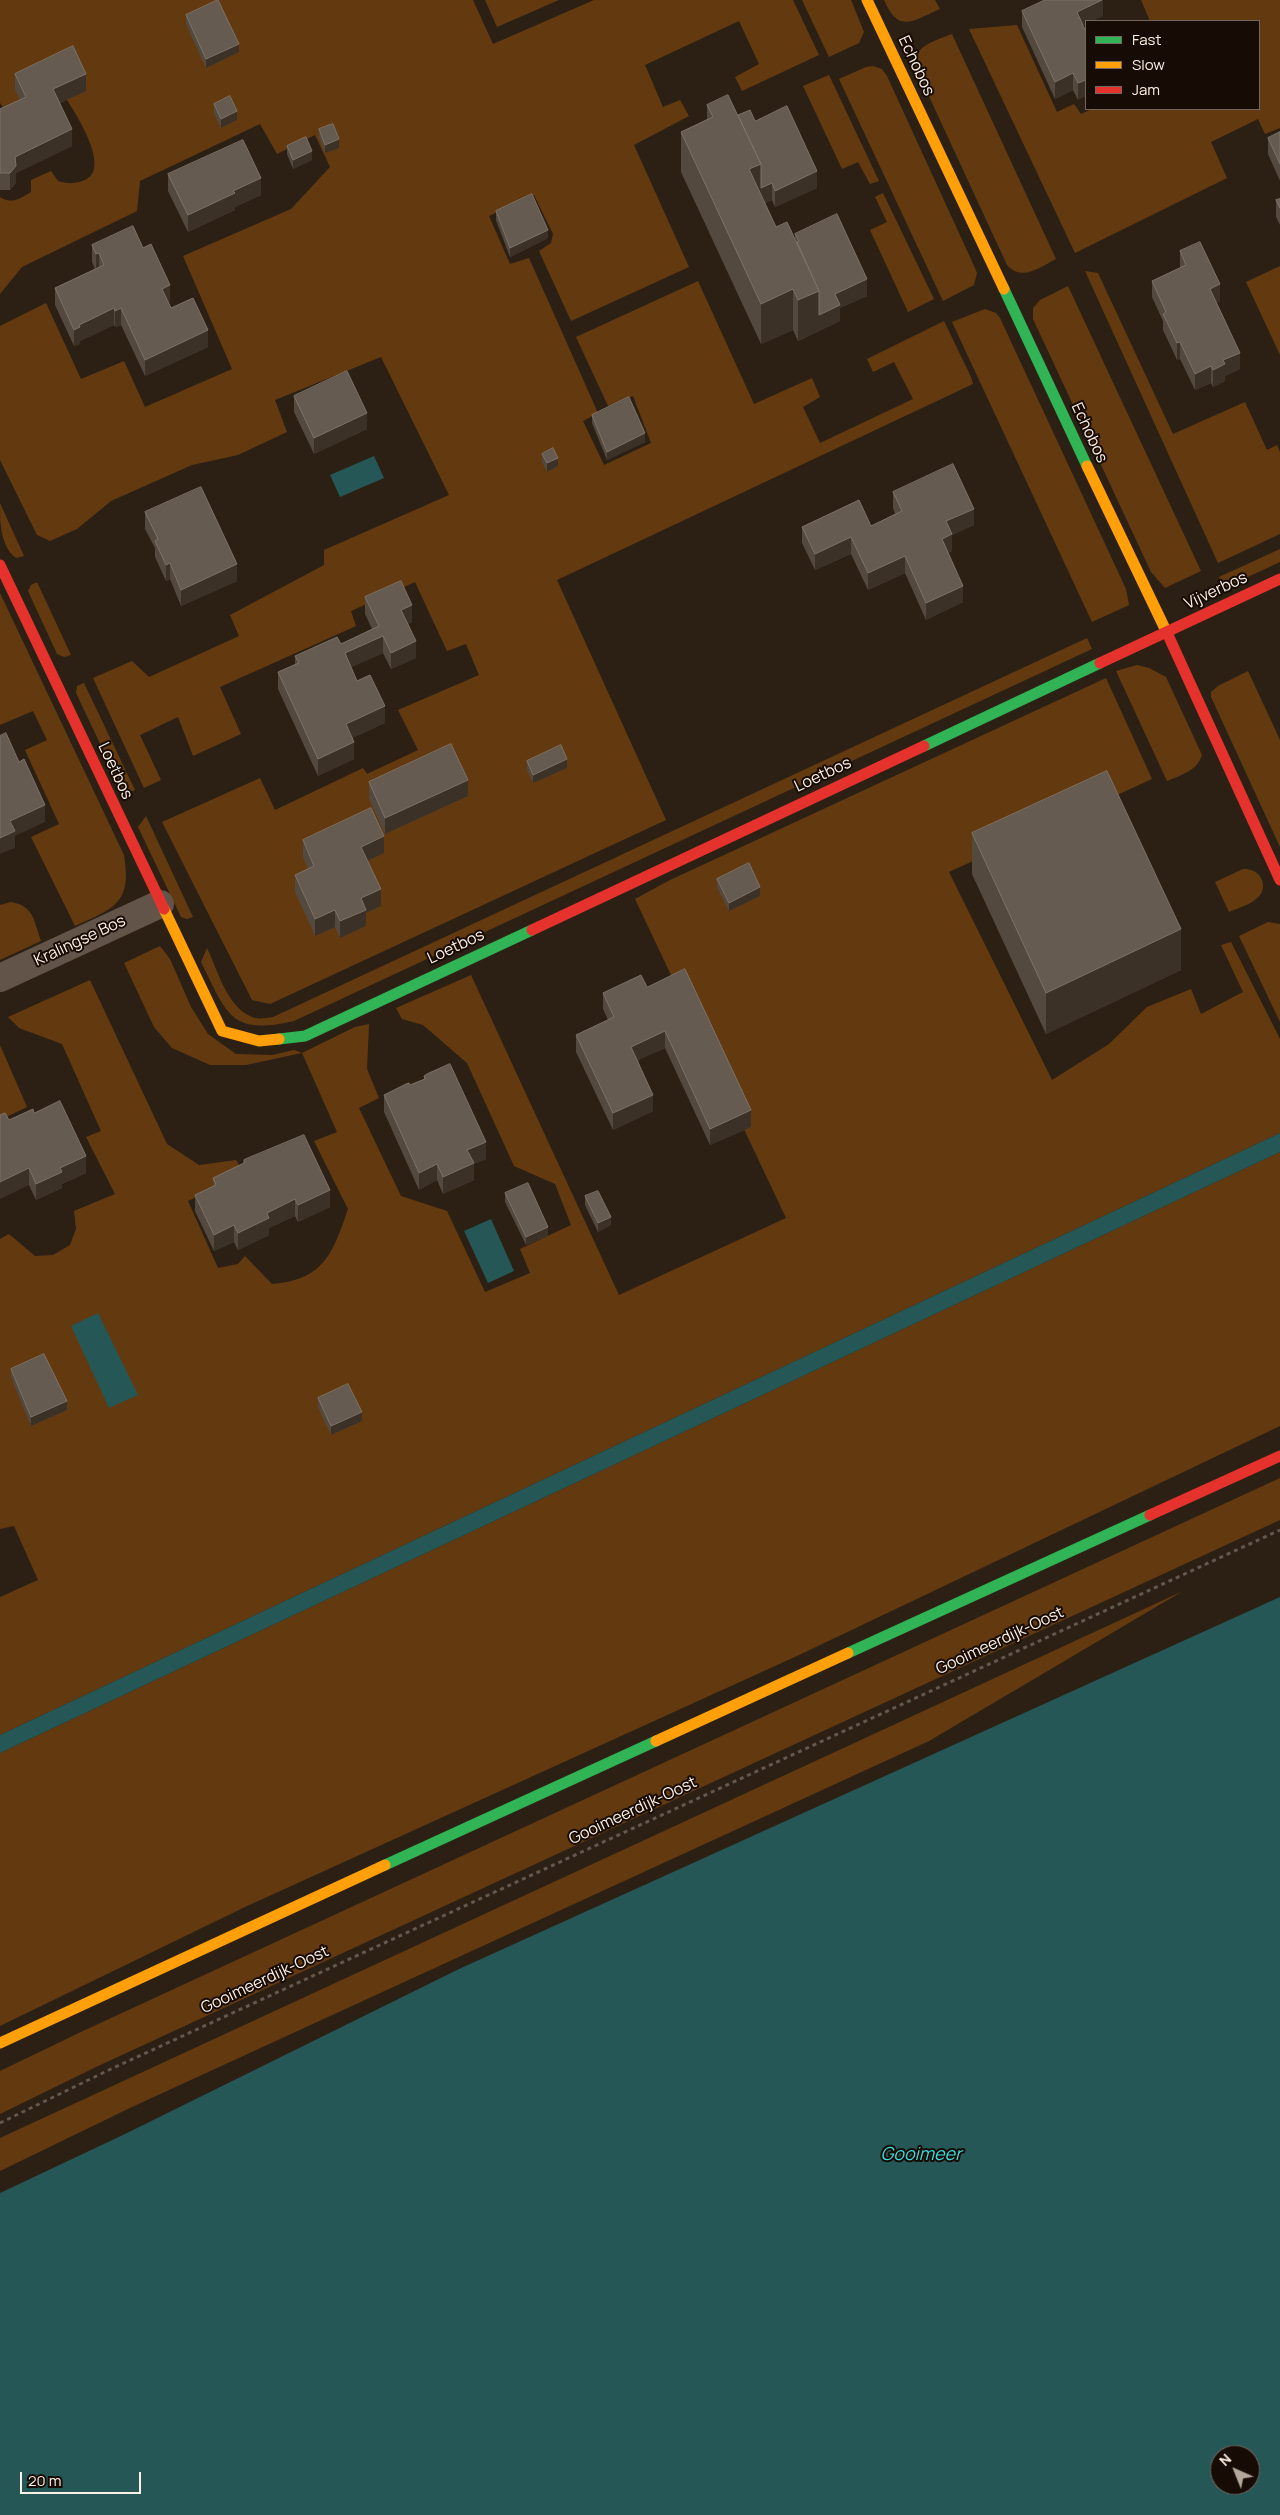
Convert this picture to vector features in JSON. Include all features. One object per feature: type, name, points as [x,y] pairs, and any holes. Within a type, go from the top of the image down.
[{"type":"street","name":"Echobos","points":[[867,0],[1166,632],[1280,880]]},
{"type":"street","name":"Loetbos","points":[[0,565],[222,1031],[259,1042],[305,1036],[1166,632]]},
{"type":"street","name":"Vijverbos","points":[[1166,632],[1280,579]]},
{"type":"street","name":"Kralingse Bos","points":[[0,978],[160,904]]},
{"type":"street","points":[[0,2044],[88,2000],[1280,1456]]},
{"type":"path","name":"Gooimeerdijk-Oost","points":[[0,2123],[111,2069],[1280,1530]]},
{"type":"shaded area","points":[[0,0],[473,0],[493,44],[594,0],[793,0],[819,55],[742,91],[735,77],[759,64],[739,21],[645,65],[663,107],[680,100],[689,116],[634,145],[689,267],[571,321],[539,251],[551,243],[553,234],[534,195],[489,216],[510,264],[529,258],[598,413],[583,421],[604,465],[651,443],[633,396],[608,406],[576,337],[698,281],[754,404],[812,378],[820,397],[803,407],[820,443],[913,399],[894,362],[873,372],[867,359],[944,321],[971,377],[973,384],[557,580],[666,820],[270,1004],[252,1000],[162,822],[260,778],[275,810],[363,768],[367,774],[418,750],[398,710],[479,675],[466,644],[447,651],[415,582],[351,611],[356,626],[220,687],[241,734],[193,756],[178,717],[140,735],[161,780],[144,788],[93,678],[132,661],[149,677],[239,636],[230,615],[324,565],[324,550],[449,495],[381,357],[275,400],[287,432],[238,455],[192,465],[111,501],[77,529],[50,541],[37,535],[0,460],[0,326],[46,303],[81,379],[124,361],[145,407],[232,369],[183,256],[291,209],[330,167],[315,135],[277,154],[260,124],[140,181],[137,211],[22,267],[0,294],[0,197],[12,201],[20,198],[31,192],[31,180],[51,171],[58,181],[65,183],[85,180],[92,174],[95,165],[90,142],[67,100],[55,96],[8,114],[0,103]]},
{"type":"shaded area","points":[[485,0],[559,0],[497,27]]},
{"type":"shaded area","points":[[802,0],[851,0],[864,32],[859,43],[829,57]]},
{"type":"shaded area","points":[[884,0],[935,0],[940,9],[907,22],[895,17]]},
{"type":"shaded area","points":[[1141,0],[1280,0],[1280,128],[1265,134],[1258,119],[1211,142],[1227,178],[1075,253],[969,29],[1017,25],[1057,112],[1074,104],[1081,114],[1090,110],[1260,110],[1260,20],[1150,20]]},
{"type":"shaded area","points":[[952,34],[1056,259],[1025,273],[1013,270],[1007,265],[915,66],[918,53],[922,48]]},
{"type":"shaded area","points":[[873,66],[882,69],[887,76],[977,273],[974,285],[943,301],[839,79],[866,67]]},
{"type":"shaded area","points":[[829,75],[879,181],[870,184],[858,162],[842,169],[803,86]]},
{"type":"shaded area","points":[[883,193],[934,299],[908,312],[870,230],[887,222],[875,197]]},
{"type":"shaded area","points":[[1280,266],[1280,355],[1246,282]]},
{"type":"shaded area","points":[[1085,271],[1098,273],[1173,434],[1245,402],[1267,450],[1277,445],[1280,452],[1280,534],[1218,563]]},
{"type":"shaded area","points":[[1068,286],[1201,571],[1165,588],[1151,572],[1033,319],[1033,308],[1040,300]]},
{"type":"shaded area","points":[[985,309],[996,313],[1000,318],[1126,589],[1129,605],[1092,622],[952,322]]},
{"type":"shaded area","points":[[0,503],[24,556],[16,558],[7,547],[2,533]]},
{"type":"shaded area","points":[[1280,549],[1280,562],[1224,588],[1219,577]]},
{"type":"shaded area","points":[[37,582],[71,655],[64,657],[57,654],[28,591],[31,585]]},
{"type":"shaded area","points":[[0,593],[124,855],[125,884],[123,894],[118,902],[101,914],[75,926],[31,837],[59,824],[25,750],[47,740],[33,711],[0,725]]},
{"type":"shaded area","points":[[1087,638],[1092,649],[294,1021],[272,1025],[256,1025],[243,1022],[233,1016],[217,995],[201,962],[207,948],[229,996],[235,1004],[242,1011],[255,1018],[273,1017]]},
{"type":"shaded area","points":[[1137,665],[1149,668],[1166,677],[1202,755],[1192,769],[1167,781],[1116,671]]},
{"type":"shaded area","points":[[1248,671],[1280,740],[1280,847],[1211,697],[1211,692],[1218,686]]},
{"type":"shaded area","points":[[1106,678],[1152,779],[949,872],[1052,1080],[1109,1044],[1147,1007],[1191,989],[1201,1014],[1243,992],[1221,945],[1231,942],[1280,1039],[1280,1133],[0,1735],[0,1597],[38,1580],[14,1526],[0,1529],[0,1239],[9,1234],[35,1256],[53,1255],[70,1245],[76,1229],[74,1211],[115,1194],[86,1137],[101,1131],[62,1044],[19,1028],[8,1017],[90,980],[167,1144],[199,1165],[236,1160],[244,1174],[188,1201],[218,1268],[238,1264],[245,1256],[272,1284],[304,1277],[324,1262],[337,1239],[348,1209],[314,1141],[337,1132],[302,1053],[355,1027],[369,1024],[367,1069],[379,1098],[359,1108],[401,1196],[447,1211],[485,1292],[530,1273],[520,1249],[571,1225],[555,1184],[514,1166],[467,1063],[423,1025],[402,1019],[396,1008],[471,975],[619,1295],[786,1218],[635,899],[668,881]]},
{"type":"shaded area","points":[[84,683],[135,790],[127,793],[122,790],[76,693],[77,686]]},
{"type":"shaded area","points":[[146,816],[193,917],[187,919],[181,917],[138,827]]},
{"type":"shaded area","points":[[1243,869],[1249,869],[1258,874],[1263,885],[1262,891],[1254,901],[1229,912],[1215,882]]},
{"type":"shaded area","points":[[11,902],[19,904],[29,911],[41,941],[0,960],[0,905]]},
{"type":"shaded area","points":[[1268,922],[1280,924],[1280,1022],[1239,936]]},
{"type":"shaded area","points":[[160,946],[170,959],[191,1007],[208,1034],[236,1054],[272,1055],[294,1050],[302,1053],[246,1065],[210,1065],[172,1048],[154,1027],[124,963]]},
{"type":"shaded area","points":[[0,1045],[27,1107],[0,1120]]},
{"type":"shaded area","points":[[1280,1152],[1280,1426],[797,1656],[245,1907],[0,2026],[0,1753]]},
{"type":"shaded area","points":[[1280,1478],[1280,1520],[96,2067],[0,2114],[0,2071]]},
{"type":"shaded area","points":[[1183,1591],[929,1741],[132,2107],[0,2171],[0,2138]]},
{"type":"water","points":[[374,456],[384,478],[340,497],[330,475]]},
{"type":"water","points":[[1280,1133],[1280,1152],[0,1753],[0,1735]]},
{"type":"water","points":[[491,1219],[514,1271],[488,1283],[464,1231]]},
{"type":"water","points":[[98,1313],[138,1395],[109,1408],[71,1326]]},
{"type":"water","name":"Gooimeer","points":[[1280,1597],[1280,2515],[0,2515],[0,2193],[125,2134],[459,1969]]},
{"type":"building","points":[[218,0],[239,44],[206,59],[186,15]]},
{"type":"building","points":[[1045,0],[1102,0],[1077,12],[1085,30],[1085,80],[1078,83],[1073,73],[1055,82],[1022,11]]},
{"type":"building","points":[[73,46],[86,74],[53,89],[72,129],[15,157],[16,166],[10,173],[0,173],[0,109],[26,97],[15,74]]},
{"type":"building","points":[[728,95],[761,164],[749,169],[776,227],[787,222],[819,291],[798,300],[793,289],[761,304],[681,132],[713,117],[707,105]]},
{"type":"building","points":[[230,96],[237,111],[221,119],[214,104]]},
{"type":"building","points":[[787,106],[817,171],[775,191],[772,183],[761,188],[761,164],[738,115],[750,110],[755,121]]},
{"type":"building","points":[[333,124],[339,139],[325,145],[319,129]]},
{"type":"building","points":[[1280,132],[1280,164],[1268,138]]},
{"type":"building","points":[[306,137],[312,151],[293,160],[287,146]]},
{"type":"building","points":[[243,140],[261,178],[233,191],[235,193],[188,215],[168,174]]},
{"type":"building","points":[[532,194],[548,230],[510,248],[496,211]]},
{"type":"building","points":[[1280,199],[1280,208],[1276,200]]},
{"type":"building","points":[[837,214],[867,279],[835,294],[840,305],[819,315],[819,291],[795,234]]},
{"type":"building","points":[[133,226],[143,248],[151,244],[170,285],[162,289],[171,308],[193,298],[208,330],[145,360],[121,308],[115,311],[114,308],[79,325],[80,327],[74,330],[55,288],[104,265],[99,253],[96,254],[92,245]]},
{"type":"building","points":[[1200,242],[1220,284],[1210,289],[1240,353],[1223,360],[1225,364],[1213,370],[1211,366],[1195,374],[1180,342],[1177,343],[1163,314],[1166,312],[1152,281],[1186,265],[1180,251]]},
{"type":"building","points":[[347,371],[367,413],[314,438],[294,396]]},
{"type":"building","points":[[629,397],[645,433],[607,452],[592,415]]},
{"type":"building","points":[[553,448],[558,458],[547,463],[542,454]]},
{"type":"building","points":[[953,464],[974,509],[946,521],[952,534],[942,539],[963,586],[926,603],[905,556],[868,573],[851,537],[815,554],[802,527],[859,500],[871,526],[902,511],[893,492]]},
{"type":"building","points":[[201,487],[237,564],[181,590],[170,563],[166,565],[155,541],[158,539],[145,512]]},
{"type":"building","points":[[401,581],[412,605],[401,610],[416,641],[391,653],[383,636],[345,653],[357,681],[370,675],[385,706],[346,724],[354,742],[318,759],[278,672],[299,663],[295,656],[337,637],[341,644],[379,626],[365,597]]},
{"type":"building","points":[[6,733],[19,762],[24,759],[45,805],[10,821],[15,831],[0,838],[0,736]]},
{"type":"building","points":[[451,744],[468,780],[385,818],[369,782]]},
{"type":"building","points":[[561,745],[567,759],[533,775],[527,761]]},
{"type":"building","points":[[1107,771],[1181,929],[1046,993],[972,833]]},
{"type":"building","points":[[371,808],[384,836],[361,847],[381,889],[361,898],[366,910],[340,921],[335,910],[315,919],[295,875],[314,866],[303,840]]},
{"type":"building","points":[[749,863],[760,887],[729,903],[717,879]]},
{"type":"building","points":[[685,969],[751,1110],[710,1129],[665,1031],[631,1047],[653,1095],[613,1113],[576,1035],[614,1017],[603,993],[641,975],[647,987]]},
{"type":"building","points":[[450,1064],[486,1142],[467,1150],[474,1163],[443,1177],[437,1164],[419,1173],[384,1095],[406,1084],[409,1083],[410,1085],[425,1079],[424,1076],[427,1074]]},
{"type":"building","points":[[60,1101],[86,1156],[60,1168],[62,1172],[36,1184],[29,1168],[0,1182],[0,1115],[5,1113],[9,1120],[33,1109],[34,1113]]},
{"type":"building","points":[[304,1135],[330,1190],[298,1205],[295,1199],[267,1213],[269,1218],[238,1233],[234,1225],[214,1235],[195,1195],[216,1185],[213,1178],[244,1163],[244,1160]]},
{"type":"building","points":[[528,1183],[548,1227],[526,1237],[505,1193]]},
{"type":"building","points":[[598,1191],[611,1217],[598,1223],[585,1196]]},
{"type":"building","points":[[44,1354],[67,1401],[31,1417],[11,1369]]},
{"type":"building","points":[[348,1384],[362,1412],[331,1426],[318,1398]]},
{"type":"traffic: fast","points":[[1004,289],[1087,466]]},
{"type":"traffic: fast","points":[[924,746],[1100,663]]},
{"type":"traffic: fast","points":[[279,1039],[305,1036],[532,930]]},
{"type":"traffic: fast","points":[[848,1653],[1150,1515]]},
{"type":"traffic: fast","points":[[385,1865],[656,1741]]},
{"type":"traffic: slow","points":[[867,0],[1004,289]]},
{"type":"traffic: slow","points":[[1087,466],[1168,635]]},
{"type":"traffic: slow","points":[[164,909],[222,1031],[259,1041],[279,1039]]},
{"type":"traffic: slow","points":[[656,1741],[848,1653]]},
{"type":"traffic: slow","points":[[0,2043],[385,1865]]},
{"type":"traffic: jam","points":[[0,565],[164,909]]},
{"type":"traffic: jam","points":[[1100,663],[1280,579]]},
{"type":"traffic: jam","points":[[1168,635],[1280,880]]},
{"type":"traffic: jam","points":[[532,930],[924,746]]},
{"type":"traffic: jam","points":[[1150,1515],[1280,1456]]}]
